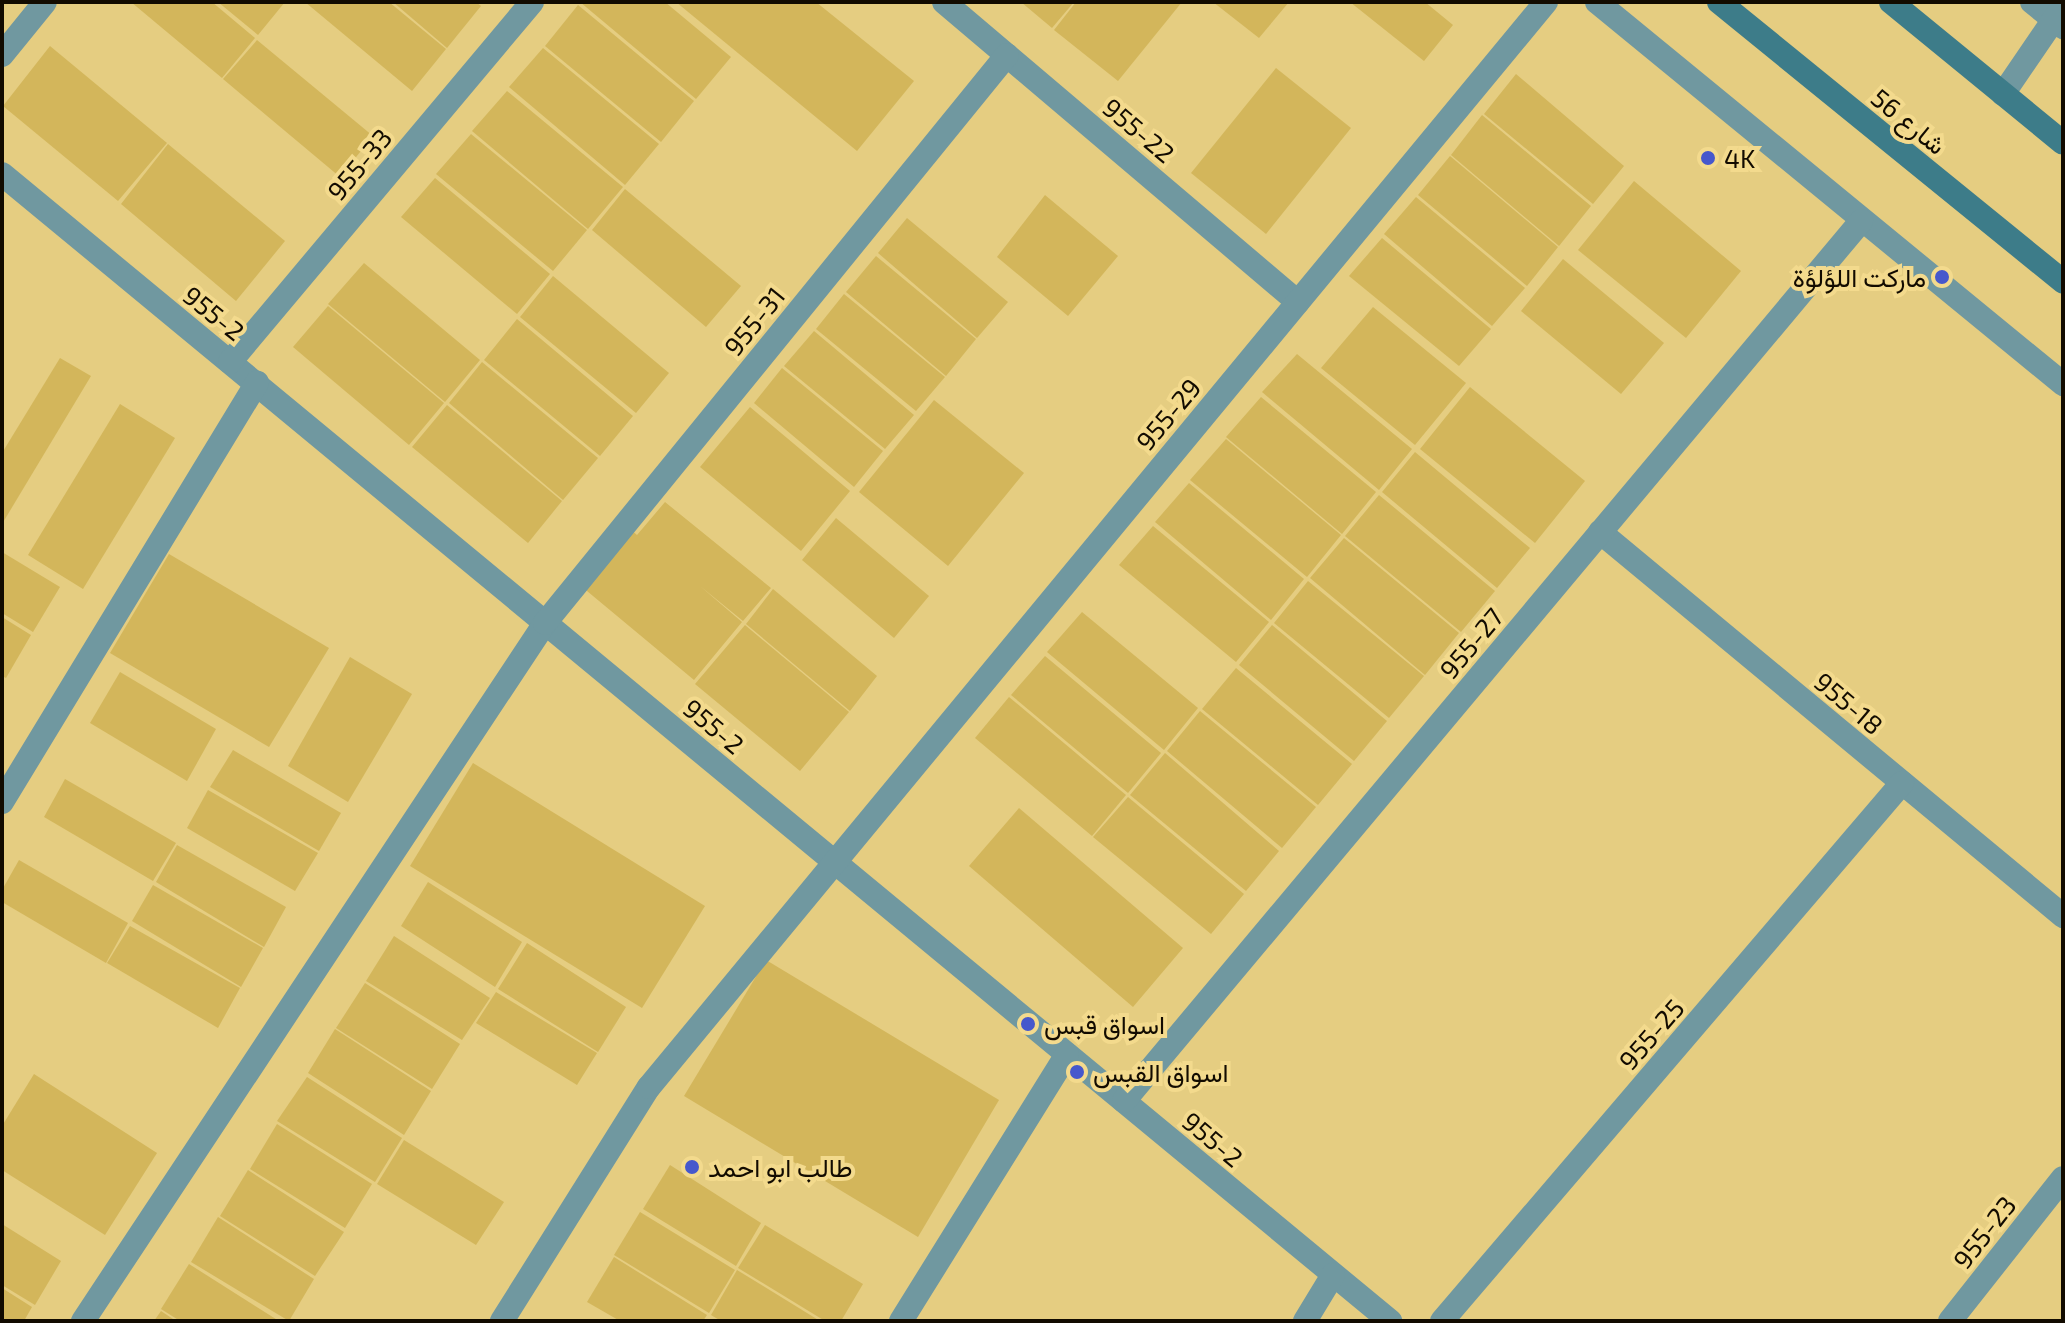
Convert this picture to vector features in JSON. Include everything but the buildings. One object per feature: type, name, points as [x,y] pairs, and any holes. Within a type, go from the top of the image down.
[{"type":"street","points":[[2,55],[45,2]]},
{"type":"street","name":"955-33","points":[[230,362],[532,2]]},
{"type":"street","name":"955-22","points":[[944,2],[1298,302]]},
{"type":"street","name":"955-29","points":[[502,1321],[649,1087],[1546,2]]},
{"type":"street","points":[[1597,2],[2063,384]]},
{"type":"street","name":"شارع 56","points":[[1719,2],[2063,282]]},
{"type":"street","points":[[1891,2],[2063,143]]},
{"type":"street","points":[[2003,94],[2060,18],[2032,2]]},
{"type":"street","name":"955-31","points":[[83,1321],[545,623],[1007,55]]},
{"type":"street","name":"955-2","points":[[2,174],[1390,1321]]},
{"type":"street","name":"955-27","points":[[1124,1101],[1861,221]]},
{"type":"street","points":[[2,802],[257,382]]},
{"type":"street","name":"955-18","points":[[1600,532],[2063,916]]},
{"type":"street","name":"955-25","points":[[1442,1321],[1902,783]]},
{"type":"street","points":[[901,1321],[1067,1054]]},
{"type":"street","name":"955-23","points":[[1950,1321],[2063,1178]]},
{"type":"street","points":[[1305,1321],[1333,1275]]},
{"type":"place","name":"4K","points":[[1708,158]]},
{"type":"place","name":"ماركت اللؤلؤة","points":[[1942,277]]},
{"type":"place","name":"اسواق قبس","points":[[1028,1024]]},
{"type":"place","name":"اسواق القبس","points":[[1077,1072]]},
{"type":"place","name":"طالب ابو احمد","points":[[692,1167]]}]
